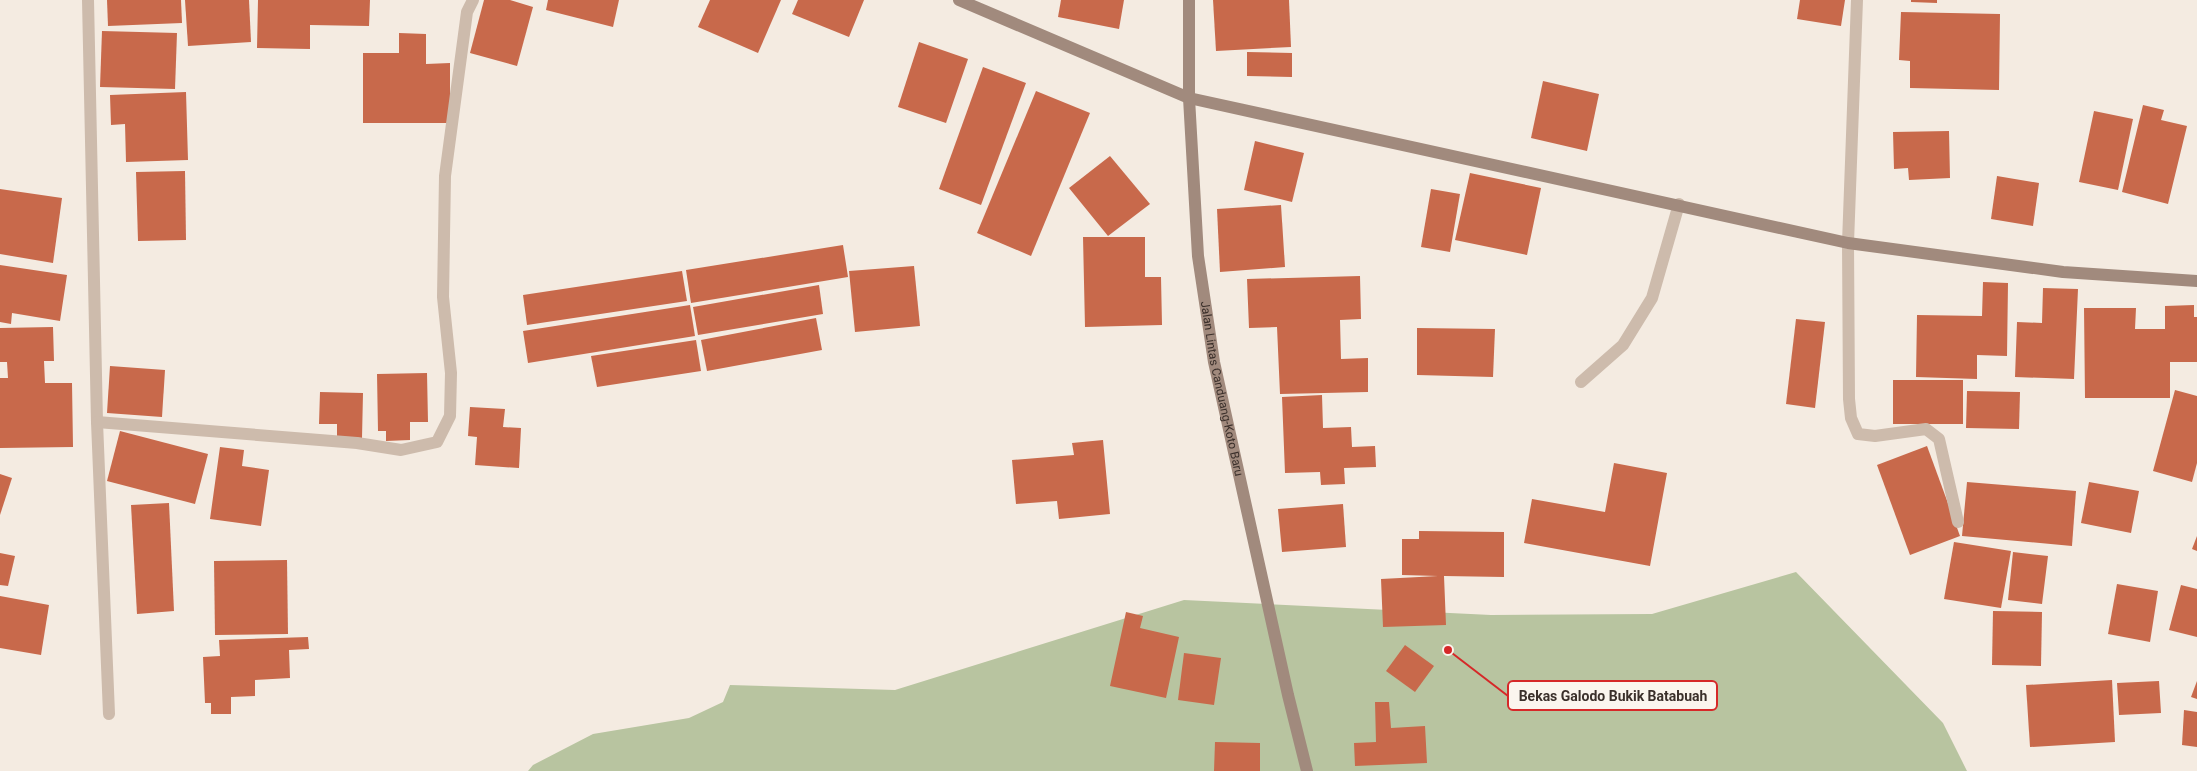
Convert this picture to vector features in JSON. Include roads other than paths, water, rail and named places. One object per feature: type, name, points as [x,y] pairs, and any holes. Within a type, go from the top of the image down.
[{"type":"street","points":[[88,0],[97,422],[109,714]]},
{"type":"street","points":[[97,422],[357,443],[401,450],[437,442],[450,416],[451,373],[443,297],[445,176],[467,12],[473,0]]},
{"type":"street","points":[[959,0],[1189,98],[1679,204],[1848,243],[2063,272],[2197,281]]},
{"type":"street","name":"Jalan Lintas Canduang-Koto Baru","points":[[1189,0],[1189,98],[1198,256],[1214,362],[1288,696],[1307,771]]},
{"type":"street","points":[[1857,0],[1848,243],[1849,399],[1851,418],[1858,434],[1875,436],[1926,428],[1939,439],[1958,522]]},
{"type":"street","points":[[1581,382],[1623,345],[1652,298],[1679,204]]},
{"type":"place","name":"Bekas Galodo Bukik Batabuah","points":[[1448,650]]}]
